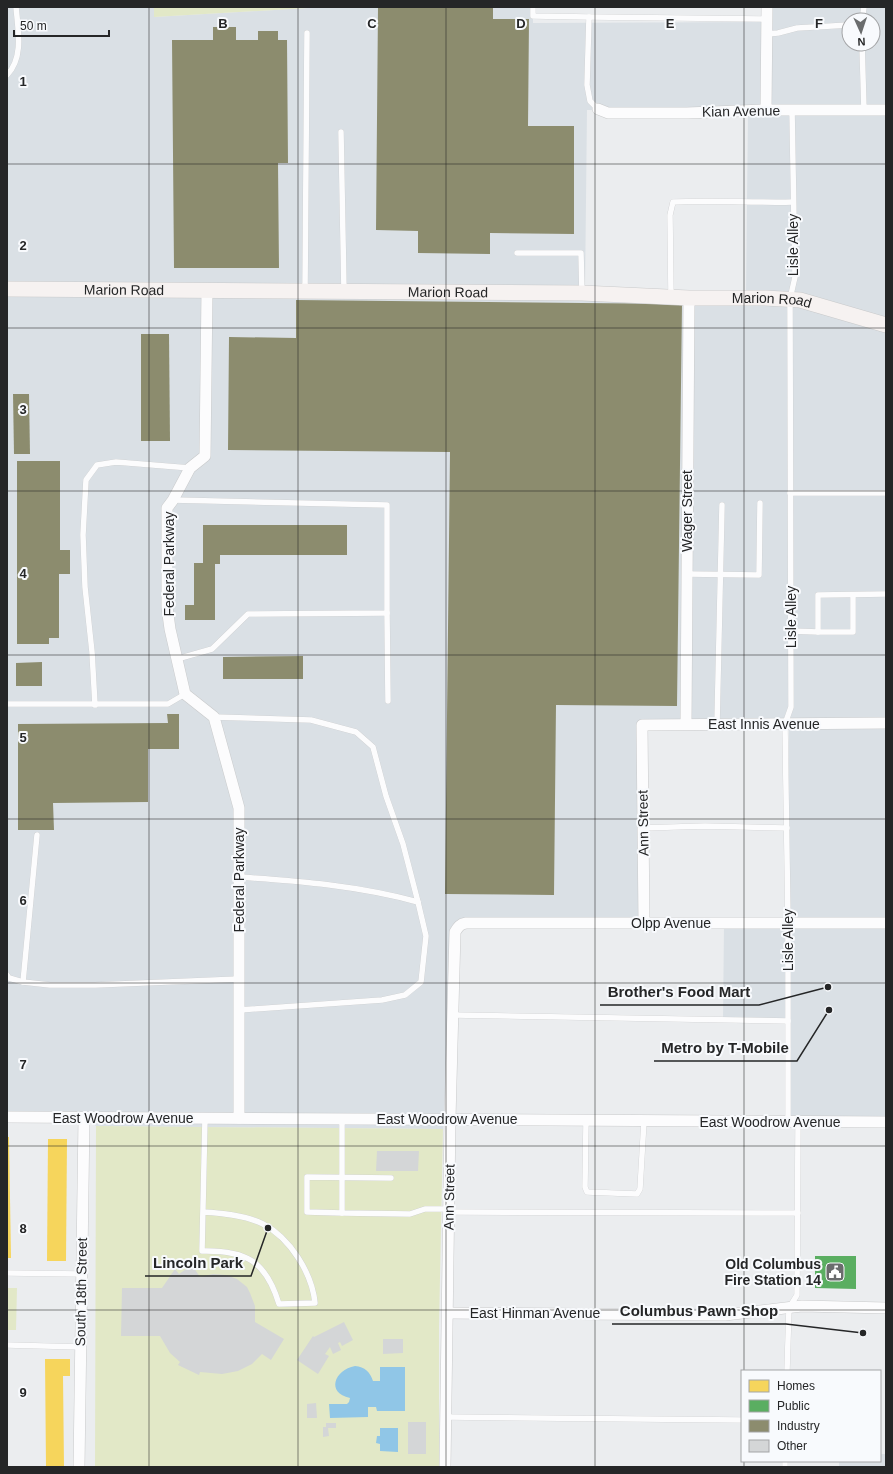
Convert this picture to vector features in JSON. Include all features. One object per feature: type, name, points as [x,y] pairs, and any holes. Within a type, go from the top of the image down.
[{"type":"street","points":[[766,110],[767,7]]},
{"type":"street","name":"Kian Avenue","points":[[598,109],[608,113],[687,113],[766,110],[886,110]]},
{"type":"street","name":"Marion Road","points":[[7,288],[207,291],[582,293],[689,298],[790,299],[810,302],[886,325]]},
{"type":"street","name":"Federal Parkway","points":[[185,694],[170,629],[167,607],[167,508],[173,500],[190,468],[205,456],[207,291]]},
{"type":"street","name":"Wager Street","points":[[686,724],[689,298]]},
{"type":"street","points":[[185,694],[214,717]]},
{"type":"street","name":"Federal Parkway","points":[[214,717],[239,808],[239,1118]]},
{"type":"street","name":"East Innis Avenue","points":[[642,725],[886,723]]},
{"type":"street","name":"Ann Street","points":[[642,725],[644,922]]},
{"type":"street","name":"Olpp Avenue","points":[[458,927],[466,923],[886,923]]},
{"type":"street","name":"Ann Street","points":[[445,1467],[450,1119],[455,932],[458,927]]},
{"type":"street","name":"East Woodrow Avenue","points":[[7,1117],[886,1122]]},
{"type":"street","name":"South 18th Street","points":[[80,1467],[84,1118]]},
{"type":"street","name":"East Hinman Avenue","points":[[448,1313],[725,1315],[802,1306],[886,1308]]},
{"type":"lane","points":[[7,75],[16,62],[18,44],[16,7]]},
{"type":"lane","points":[[533,7],[533,16],[767,19]]},
{"type":"lane","points":[[589,16],[586,85],[590,101],[598,109]]},
{"type":"lane","points":[[766,34],[778,33],[797,28],[841,25]]},
{"type":"lane","points":[[306,291],[307,32]]},
{"type":"lane","points":[[862,52],[864,110]]},
{"type":"lane","name":"Lisle Alley","points":[[787,1370],[789,1308],[798,1295],[798,1213],[788,1021],[785,724],[791,707],[790,299],[795,277],[792,110]]},
{"type":"lane","points":[[341,132],[344,292]]},
{"type":"lane","points":[[671,296],[670,215],[673,202],[793,202]]},
{"type":"lane","points":[[517,253],[581,252],[582,293]]},
{"type":"lane","points":[[95,705],[92,652],[85,587],[83,535],[86,480],[97,465],[116,462],[190,468]]},
{"type":"lane","points":[[790,493],[886,493]]},
{"type":"lane","points":[[173,500],[387,505],[388,701]]},
{"type":"lane","points":[[687,574],[759,575],[760,503]]},
{"type":"lane","points":[[718,724],[722,505]]},
{"type":"lane","points":[[818,632],[818,596],[886,594]]},
{"type":"lane","points":[[791,631],[853,632],[853,596]]},
{"type":"lane","points":[[177,659],[212,649],[248,614],[387,613]]},
{"type":"lane","points":[[7,704],[168,704],[185,694]]},
{"type":"lane","points":[[214,717],[311,720],[356,732],[373,747],[386,796],[403,844],[426,936],[421,982],[405,994],[382,1000],[239,1010]]},
{"type":"lane","points":[[643,828],[705,826],[787,828]]},
{"type":"lane","points":[[23,982],[37,835]]},
{"type":"lane","points":[[239,877],[290,880],[350,887],[418,902]]},
{"type":"lane","points":[[7,975],[9,978],[23,982],[50,985],[95,985],[239,979]]},
{"type":"lane","points":[[453,1016],[788,1021]]},
{"type":"lane","points":[[203,1212],[248,1219],[263,1224],[276,1234],[290,1247],[302,1263],[310,1280],[315,1303],[279,1304],[270,1281],[261,1268],[253,1261],[244,1256],[231,1252],[218,1250],[202,1251],[204,1118]]},
{"type":"lane","points":[[342,1119],[342,1213]]},
{"type":"lane","points":[[586,1120],[585,1187],[587,1192],[637,1194],[640,1189],[644,1121]]},
{"type":"lane","points":[[391,1178],[307,1177],[307,1212],[410,1214],[425,1209],[449,1211],[798,1213]]},
{"type":"lane","points":[[7,1273],[82,1274]]},
{"type":"lane","points":[[7,1345],[81,1347]]},
{"type":"lane","points":[[446,1417],[741,1420]]},
{"type":"shaded area","points":[[7,7],[154,7],[154,17],[325,7],[533,7],[533,23],[768,22],[768,7],[886,7],[886,1125],[787,1125],[787,1022],[723,1020],[724,924],[789,925],[789,725],[645,725],[644,924],[455,923],[443,1129],[96,1126],[82,1115],[7,1115]],"holes":[[[587,110],[748,112],[746,294],[585,293]]]},
{"type":"shaded area","points":[[881,1454],[886,1454],[886,1467],[839,1467],[839,1462],[881,1462]]},
{"type":"green space","points":[[154,7],[325,7],[154,17]]},
{"type":"green space","points":[[96,1126],[443,1129],[439,1327],[439,1467],[95,1467]]},
{"type":"green space","points":[[7,1288],[17,1288],[16,1330],[7,1330]]},
{"type":"water","points":[[355,1366],[367,1370],[373,1381],[380,1381],[380,1367],[405,1367],[405,1411],[377,1411],[376,1407],[368,1407],[368,1417],[330,1418],[329,1404],[347,1404],[350,1398],[342,1395],[335,1387],[338,1377],[348,1368]]},
{"type":"water","points":[[380,1428],[398,1428],[398,1452],[380,1451],[380,1444],[376,1443],[377,1436],[380,1436]]},
{"type":"building: Homes","points":[[7,1137],[9,1137],[11,1258],[7,1258]]},
{"type":"building: Homes","points":[[48,1139],[67,1139],[66,1261],[47,1261]]},
{"type":"building: Homes","points":[[45,1359],[70,1359],[70,1376],[63,1376],[64,1467],[46,1467]]},
{"type":"building: Public","name":"Old Columbus Fire Station 14","points":[[815,1256],[856,1256],[856,1289],[815,1288]]},
{"type":"building: Industry","points":[[378,7],[493,7],[493,19],[529,19],[528,126],[574,126],[574,234],[490,233],[490,254],[418,253],[418,231],[376,230]]},
{"type":"building: Industry","points":[[213,27],[236,27],[236,40],[258,40],[258,31],[278,31],[278,40],[287,40],[288,163],[278,163],[279,268],[174,268],[172,40],[213,40]]},
{"type":"building: Industry","points":[[296,300],[682,304],[677,706],[556,705],[554,895],[445,894],[450,452],[228,450],[229,337],[296,338]]},
{"type":"building: Industry","points":[[141,334],[169,334],[170,441],[141,441]]},
{"type":"building: Industry","points":[[13,394],[29,394],[30,454],[14,454]]},
{"type":"building: Industry","points":[[17,461],[60,461],[60,550],[70,550],[70,574],[59,574],[59,638],[49,638],[49,644],[17,644]]},
{"type":"building: Industry","points":[[203,525],[347,525],[347,555],[220,555],[220,564],[215,564],[215,620],[185,620],[185,605],[194,605],[194,563],[203,563]]},
{"type":"building: Industry","points":[[303,656],[303,679],[223,679],[223,657]]},
{"type":"building: Industry","points":[[42,662],[42,686],[16,686],[16,663]]},
{"type":"building: Industry","points":[[167,714],[179,714],[179,749],[148,749],[148,802],[53,803],[54,830],[18,830],[18,724],[168,723]]},
{"type":"building: Other","points":[[377,1151],[419,1151],[418,1171],[376,1171]]},
{"type":"building: Other","points":[[192,1265],[200,1277],[213,1274],[226,1275],[237,1279],[247,1287],[255,1306],[255,1322],[284,1339],[271,1360],[262,1354],[252,1364],[238,1371],[222,1374],[200,1372],[199,1375],[178,1365],[180,1362],[170,1353],[160,1336],[121,1336],[122,1288],[162,1288],[175,1269],[179,1274]]},
{"type":"building: Other","points":[[344,1322],[353,1340],[342,1346],[340,1342],[338,1343],[341,1350],[333,1354],[330,1347],[325,1354],[329,1356],[318,1374],[297,1360],[313,1336],[314,1337]]},
{"type":"building: Other","points":[[383,1339],[403,1339],[403,1353],[383,1354]]},
{"type":"building: Other","points":[[316,1403],[317,1418],[307,1418],[307,1404]]},
{"type":"building: Other","points":[[408,1422],[426,1422],[426,1454],[408,1454]]},
{"type":"building: Other","points":[[326,1423],[336,1423],[336,1428],[328,1428],[329,1436],[323,1437],[323,1427],[326,1427]]},
{"type":"place","name":"Brother's Food Mart","points":[[828,987]]},
{"type":"place","name":"Metro by T-Mobile","points":[[829,1010]]},
{"type":"place","name":"Lincoln Park","points":[[268,1228]]},
{"type":"place","name":"Old Columbus Fire Station 14","points":[[835,1272]]},
{"type":"place","name":"Columbus Pawn Shop","points":[[863,1333]]}]
